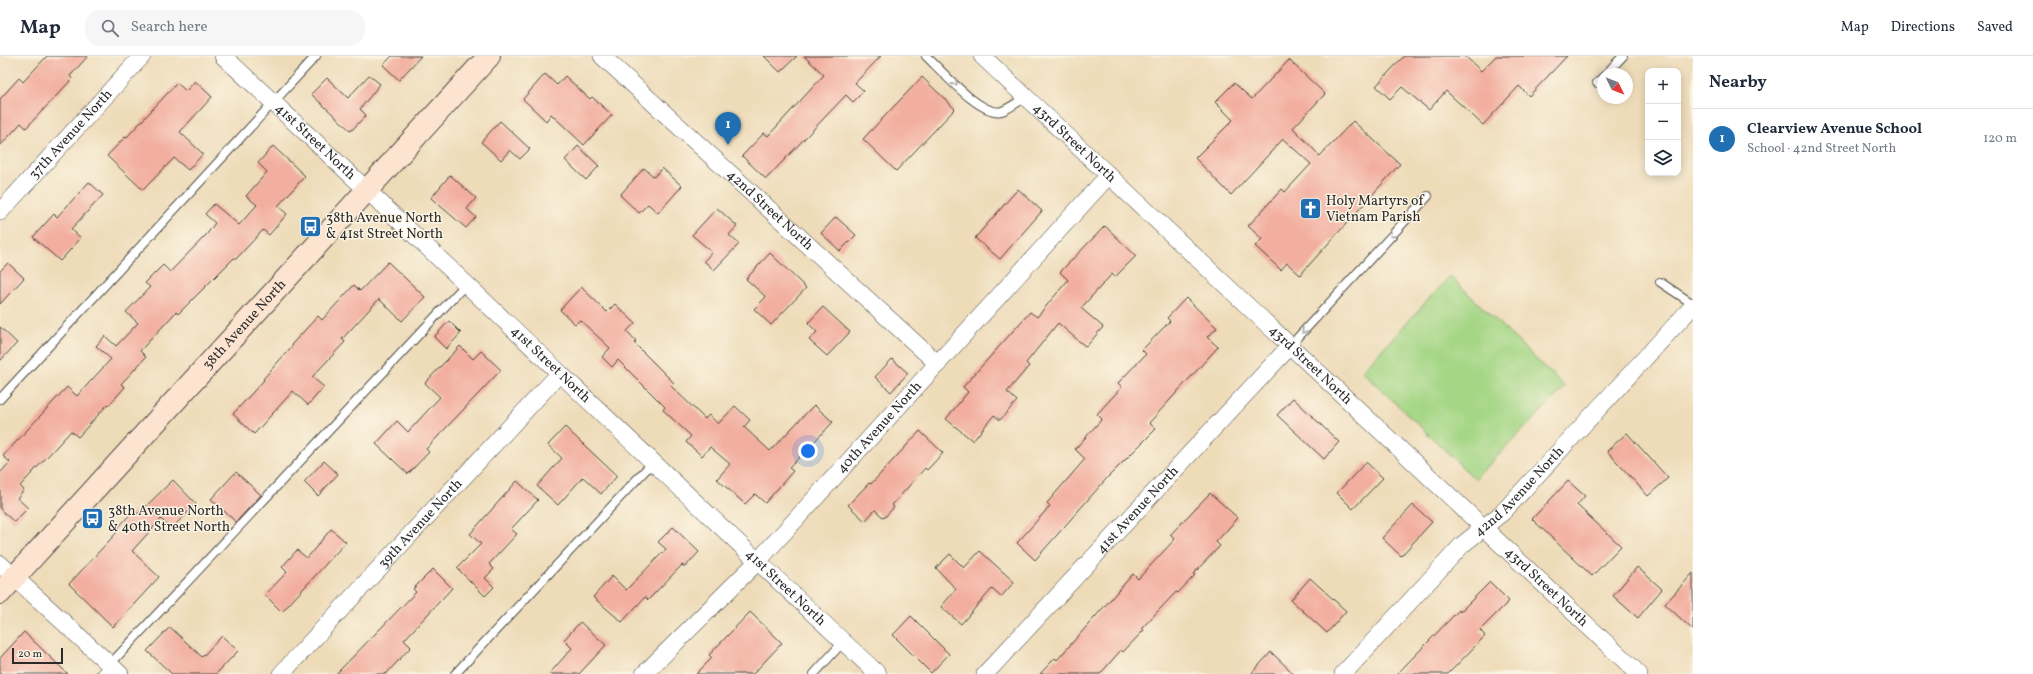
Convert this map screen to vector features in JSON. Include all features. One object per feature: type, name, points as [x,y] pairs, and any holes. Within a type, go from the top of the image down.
[{"type":"main road","name":"38th Avenue North","points":[[5,578],[489,56]]},
{"type":"street","name":"37th Avenue North","points":[[0,212],[142,56]]},
{"type":"street","name":"41st Street North","points":[[223,56],[367,189],[757,562],[878,674]]},
{"type":"street","name":"42nd Street North","points":[[602,56],[938,364]]},
{"type":"street","name":"43rd Street North","points":[[982,56],[1639,674]]},
{"type":"street","name":"40th Avenue North","points":[[644,674],[757,562],[1109,175]]},
{"type":"street","name":"42nd Avenue North","points":[[1343,674],[1462,545],[1503,512],[1693,305]]},
{"type":"street","name":"41st Avenue North","points":[[985,674],[1290,346]]},
{"type":"street","name":"39th Avenue North","points":[[281,674],[560,373]]},
{"type":"street","points":[[5,578],[110,671]]},
{"type":"lane","points":[[0,399],[316,56]]},
{"type":"lane","points":[[926,56],[973,100],[986,109],[1001,111],[1026,97]]},
{"type":"lane","points":[[1611,68],[1622,56]]},
{"type":"lane","points":[[1290,346],[1428,196]]},
{"type":"lane","points":[[1660,282],[1670,287],[1693,305]]},
{"type":"lane","points":[[110,671],[466,284]]},
{"type":"lane","points":[[455,674],[653,462]]},
{"type":"lane","points":[[814,674],[843,642]]},
{"type":"green space","points":[[1450,276],[1565,387],[1475,479],[1362,371]]},
{"type":"building","points":[[47,56],[88,56],[70,76],[72,79],[26,128],[21,123],[0,146],[0,99],[19,78],[23,82]]},
{"type":"building","points":[[392,56],[421,56],[399,80],[383,65]]},
{"type":"building","points":[[764,56],[797,56],[780,72]]},
{"type":"building","points":[[804,56],[881,56],[855,83],[864,91],[853,102],[846,95],[766,179],[742,156],[764,133],[768,136],[824,75]]},
{"type":"building","points":[[1404,56],[1465,56],[1481,71],[1496,56],[1567,56],[1529,96],[1519,86],[1483,125],[1446,91],[1429,110],[1402,87],[1390,99],[1376,86]]},
{"type":"building","points":[[1289,60],[1325,94],[1293,128],[1320,156],[1353,121],[1400,164],[1300,275],[1287,263],[1281,270],[1255,246],[1262,239],[1248,226],[1282,189],[1285,192],[1311,164],[1283,139],[1231,195],[1195,158],[1233,120],[1215,102],[1234,83],[1252,99]]},
{"type":"building","points":[[545,74],[557,85],[565,76],[590,99],[592,97],[612,115],[584,145],[551,114],[546,121],[523,99]]},
{"type":"building","points":[[369,75],[380,84],[360,109],[366,115],[351,131],[311,94],[327,78],[348,98]]},
{"type":"building","points":[[922,77],[955,109],[896,171],[863,139]]},
{"type":"building","points":[[195,81],[212,97],[180,132],[203,154],[188,170],[174,158],[143,190],[107,156],[125,137],[126,138],[177,83],[186,91]]},
{"type":"building","points":[[500,121],[530,149],[520,159],[510,150],[501,160],[481,142]]},
{"type":"building","points":[[273,146],[305,176],[278,206],[287,214],[269,235],[263,230],[236,259],[234,258],[178,314],[176,312],[140,351],[146,357],[121,384],[125,387],[109,405],[108,404],[78,437],[71,431],[20,486],[24,490],[17,498],[28,508],[14,522],[0,509],[0,473],[10,462],[3,456],[67,387],[77,396],[111,359],[96,346],[105,336],[116,346],[138,323],[126,312],[150,287],[145,283],[163,265],[170,272],[207,234],[215,223],[205,214],[214,204],[239,225],[257,205],[246,196],[267,172],[258,163]]},
{"type":"building","points":[[578,146],[599,166],[586,180],[565,160]]},
{"type":"building","points":[[644,168],[654,177],[662,168],[682,186],[658,213],[648,204],[639,213],[620,195]]},
{"type":"building","points":[[450,175],[476,198],[467,209],[476,217],[466,228],[431,198]]},
{"type":"building","points":[[89,182],[103,195],[71,229],[81,238],[60,261],[33,237],[54,214],[57,217]]},
{"type":"building","points":[[1018,189],[1042,211],[1000,259],[975,238]]},
{"type":"building","points":[[717,208],[737,226],[729,235],[739,244],[714,270],[704,261],[712,252],[692,235]]},
{"type":"building","points":[[836,217],[856,235],[840,251],[821,233]]},
{"type":"building","points":[[1105,226],[1136,256],[1115,277],[1112,274],[1081,308],[1103,327],[1086,347],[1058,323],[1026,363],[1029,366],[1007,392],[1017,401],[1000,420],[994,415],[973,441],[946,419],[968,392],[963,387],[1030,312],[1037,317],[1068,280],[1060,272]]},
{"type":"building","points":[[770,253],[806,288],[771,325],[754,309],[766,297],[746,279]]},
{"type":"building","points":[[388,262],[425,297],[402,321],[379,299],[342,339],[345,342],[312,377],[324,387],[308,405],[293,391],[254,434],[233,414],[264,380],[263,379],[293,345],[292,344],[318,316],[322,320],[354,285],[360,291]]},
{"type":"building","points":[[8,263],[24,278],[0,304],[0,271]]},
{"type":"building","points":[[581,287],[607,312],[615,304],[635,323],[627,331],[636,341],[634,343],[674,383],[671,386],[705,419],[709,415],[718,424],[735,406],[750,420],[744,427],[770,451],[814,405],[833,422],[789,468],[793,471],[765,503],[755,494],[745,504],[717,479],[730,464],[710,447],[702,456],[686,442],[691,436],[663,410],[665,407],[618,360],[612,367],[602,357],[610,348],[580,320],[575,324],[560,310]]},
{"type":"building","points":[[1186,298],[1217,328],[1207,337],[1218,347],[1149,423],[1156,429],[1107,478],[1035,560],[1017,543],[1050,506],[1047,503],[1085,459],[1075,449],[1102,419],[1097,414],[1122,387],[1118,383],[1146,354],[1142,350],[1170,321],[1167,318]]},
{"type":"building","points":[[823,307],[850,332],[827,356],[809,340],[817,332],[808,323]]},
{"type":"building","points":[[449,321],[461,333],[446,349],[434,337]]},
{"type":"building","points":[[0,327],[17,343],[0,361]]},
{"type":"building","points":[[460,346],[473,359],[481,351],[501,370],[426,449],[429,452],[408,474],[376,444],[397,421],[408,432],[440,397],[425,383]]},
{"type":"building","points":[[892,359],[908,373],[891,392],[875,377]]},
{"type":"building","points":[[1293,398],[1339,442],[1324,459],[1277,415]]},
{"type":"building","points":[[565,427],[617,476],[601,494],[583,477],[558,505],[537,486],[562,458],[548,445]]},
{"type":"building","points":[[920,431],[943,453],[927,470],[925,468],[892,505],[894,507],[884,518],[875,510],[865,521],[848,505],[869,483],[871,484]]},
{"type":"building","points":[[1627,433],[1668,478],[1648,496],[1607,451]]},
{"type":"building","points":[[324,461],[338,474],[318,496],[304,482]]},
{"type":"building","points":[[1366,462],[1383,478],[1353,509],[1337,493]]},
{"type":"building","points":[[236,472],[261,495],[236,522],[211,499]]},
{"type":"building","points":[[173,480],[196,504],[171,529],[161,519],[132,551],[159,577],[113,627],[69,584],[119,530],[117,529],[134,510],[138,514]]},
{"type":"building","points":[[517,481],[538,500],[511,529],[517,534],[489,564],[494,569],[485,578],[494,587],[485,596],[457,568],[481,544],[470,534]]},
{"type":"building","points":[[1568,481],[1585,496],[1577,505],[1621,546],[1592,576],[1532,519]]},
{"type":"building","points":[[1210,493],[1238,518],[1216,542],[1220,546],[1193,574],[1195,575],[1178,593],[1176,592],[1142,628],[1144,630],[1123,652],[1121,650],[1100,674],[1040,674],[1055,658],[1057,660],[1133,574],[1138,579],[1175,539],[1170,535]]},
{"type":"building","points":[[1413,505],[1432,522],[1401,556],[1382,538]]},
{"type":"building","points":[[673,527],[699,552],[685,567],[682,565],[648,600],[645,597],[622,622],[593,597],[612,576],[626,590],[666,549],[658,542]]},
{"type":"building","points":[[331,529],[346,542],[282,612],[265,595],[287,572],[282,567],[297,550],[307,558]]},
{"type":"building","points":[[980,551],[1014,582],[1001,597],[992,589],[961,624],[941,607],[956,589],[936,568],[950,554],[964,568]]},
{"type":"building","points":[[1637,567],[1662,589],[1638,618],[1613,596]]},
{"type":"building","points":[[433,569],[452,588],[404,640],[411,647],[386,674],[336,674],[416,592],[413,589]]},
{"type":"building","points":[[1693,573],[1693,630],[1665,604]]},
{"type":"building","points":[[1310,578],[1346,611],[1327,633],[1291,600]]},
{"type":"building","points":[[1490,582],[1509,601],[1480,630],[1485,636],[1448,674],[1397,674],[1459,610],[1460,612]]},
{"type":"building","points":[[750,612],[782,643],[753,674],[696,674],[712,658],[709,655]]},
{"type":"building","points":[[911,616],[949,654],[931,673],[893,635]]},
{"type":"building","points":[[580,622],[606,645],[579,674],[549,674],[572,648],[564,640]]},
{"type":"building","points":[[170,627],[202,657],[222,636],[238,651],[216,674],[172,674],[147,651]]},
{"type":"building","points":[[24,632],[68,674],[0,674],[0,658]]},
{"type":"building","points":[[1271,652],[1294,674],[1251,674]]},
{"type":"place","name":"Clearview Avenue School","points":[[728,145]]},
{"type":"place","name":"Holy Martyrs of Vietnam Parish","points":[[1311,209]]},
{"type":"place","name":"38th Avenue North & 41st Street North","points":[[311,226]]},
{"type":"place","name":"38th Avenue North & 40th Street North","points":[[93,519]]}]
